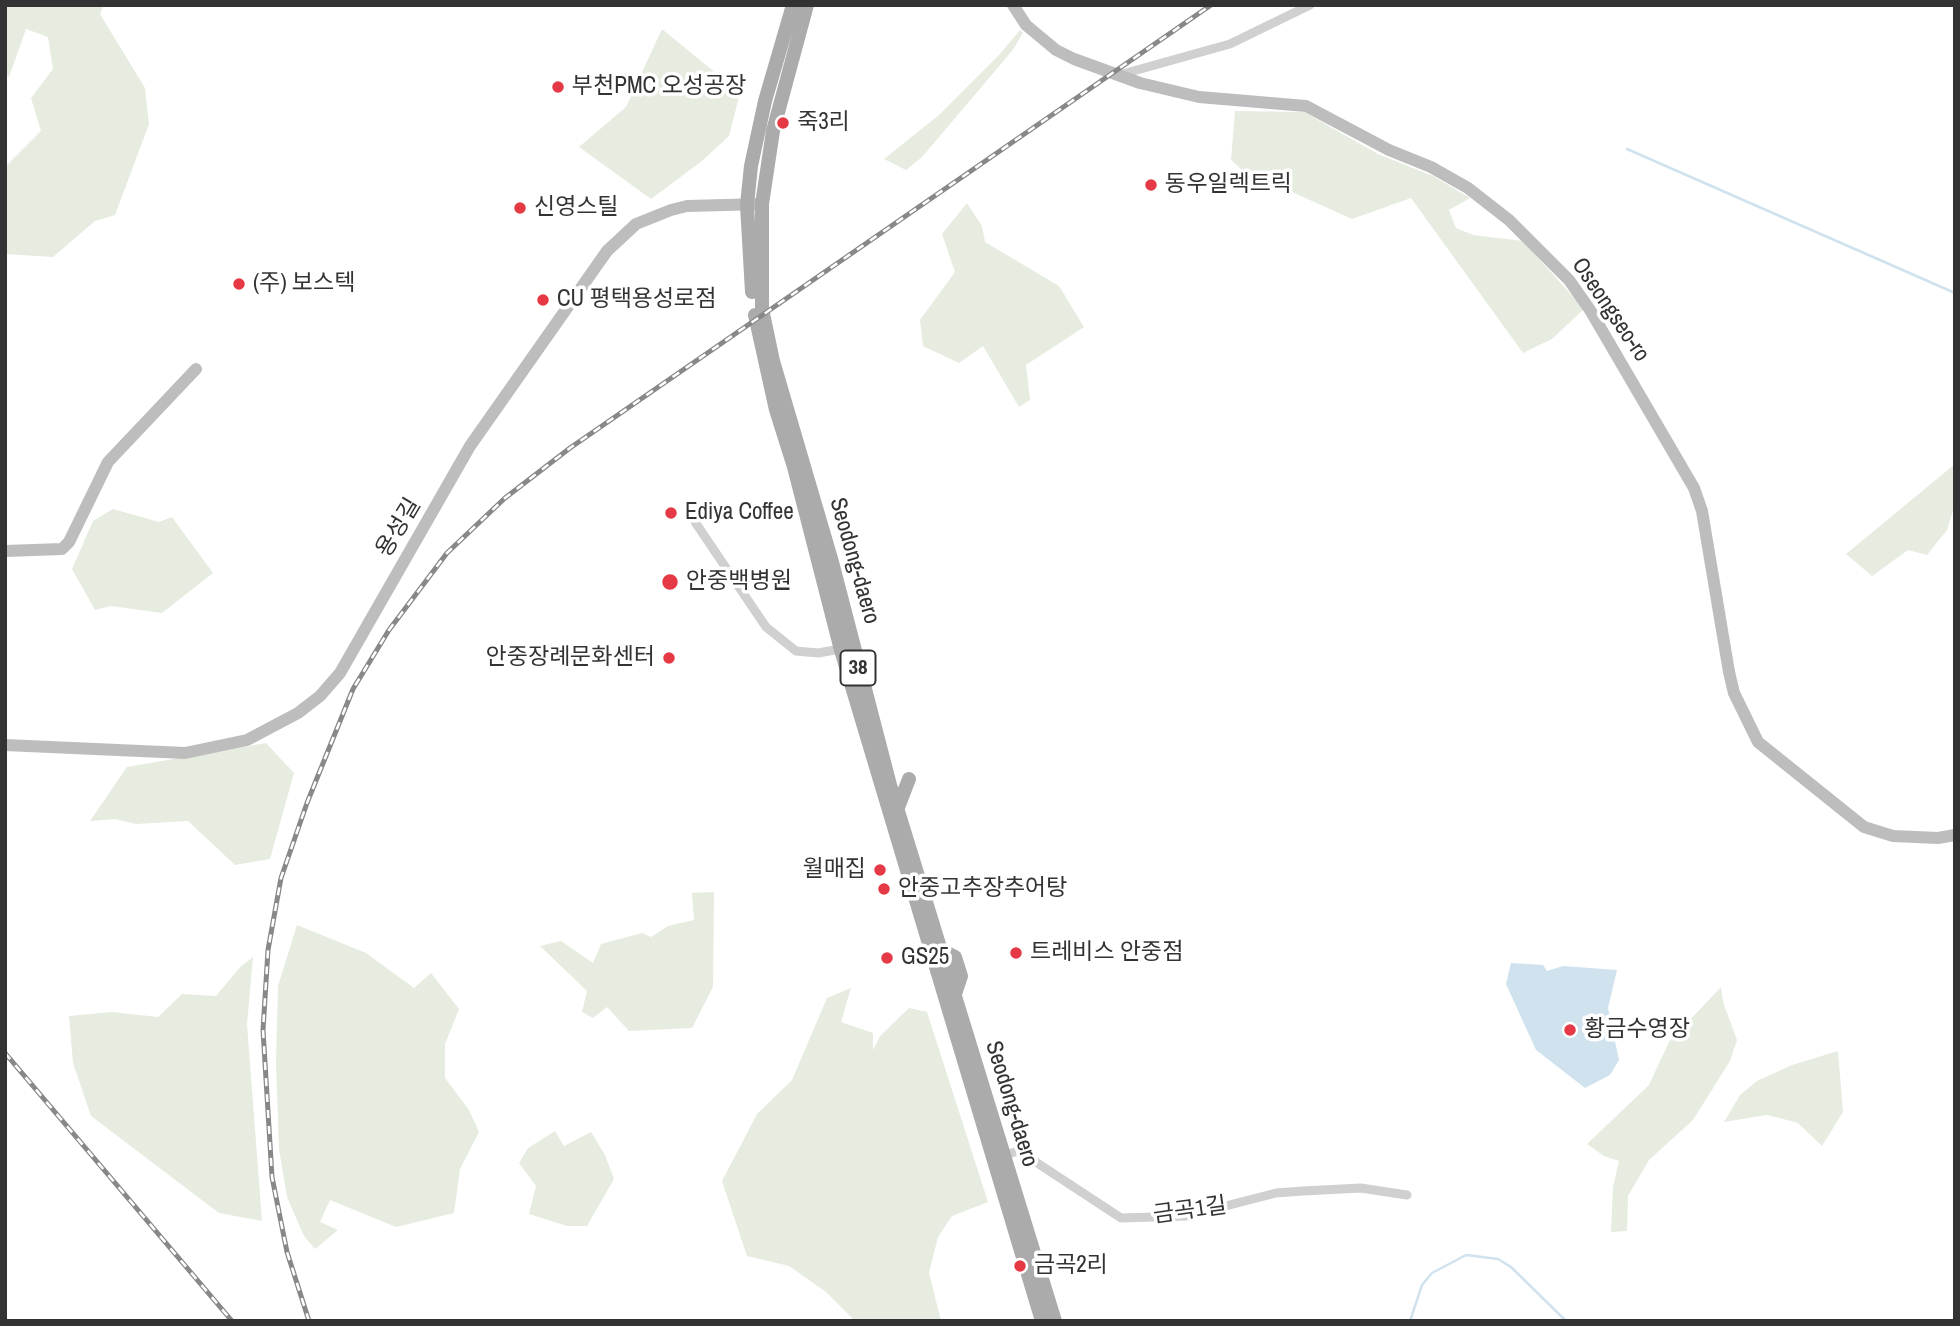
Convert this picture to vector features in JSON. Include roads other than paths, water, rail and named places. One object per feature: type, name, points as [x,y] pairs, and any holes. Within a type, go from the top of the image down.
[{"type":"main road","name":"Seodong-daero","points":[[793,5],[765,101],[751,166],[754,205],[752,295],[759,343],[998,1156],[1055,1321]]},
{"type":"main road","name":"Seodong-daero","points":[[754,205],[807,5]]},
{"type":"main road","name":"Seodong-daero","points":[[847,648],[942,950],[1042,1321]]},
{"type":"main road","points":[[897,810],[909,779]]},
{"type":"street","name":"Oseongseo-ro","points":[[1013,5],[1026,25],[1056,50],[1119,75],[1199,97],[1306,106],[1389,150],[1431,167],[1468,188],[1509,220],[1569,280],[1590,310],[1694,488],[1702,511],[1734,693],[1758,742],[1864,827],[1878,834],[1938,838],[1955,835]]},
{"type":"street","points":[[1119,75],[1230,44],[1310,5]]},
{"type":"street","name":"용성길","points":[[5,745],[185,752],[247,740],[299,713],[320,696],[340,673],[470,446],[607,251],[636,224],[671,210],[687,206],[754,205]]},
{"type":"street","points":[[5,551],[62,549],[80,521],[108,462],[196,369]]},
{"type":"street","points":[[695,522],[766,627],[796,651],[847,648]]},
{"type":"street","name":"금곡1길","points":[[998,1156],[1019,1151],[1121,1218],[1187,1216],[1276,1193],[1361,1188],[1407,1195]]},
{"type":"water","name":"황금수영장","points":[[1511,963],[1543,965],[1547,971],[1563,966],[1617,970],[1608,1008],[1619,1060],[1610,1075],[1585,1088],[1536,1050],[1506,984]]},
{"type":"waterway","points":[[1627,149],[1955,293]]},
{"type":"waterway","points":[[1410,1321],[1422,1285],[1432,1273],[1466,1255],[1498,1259],[1511,1267],[1566,1321]]},
{"type":"railway","points":[[309,1321],[287,1252],[272,1177],[263,1030],[268,950],[281,878],[307,803],[353,689],[389,630],[447,553],[505,498],[570,448],[1211,5]]},
{"type":"railway","points":[[5,1053],[232,1321]]},
{"type":"place","name":"부천PMC 오성공장","points":[[558,87]]},
{"type":"place","name":"죽3리","points":[[783,123]]},
{"type":"place","name":"동우일렉트릭","points":[[1151,185]]},
{"type":"place","name":"신영스틸","points":[[520,208]]},
{"type":"place","name":"(주) 보스텍","points":[[239,284]]},
{"type":"place","name":"CU 평택용성로점","points":[[543,300]]},
{"type":"place","name":"Ediya Coffee","points":[[671,513]]},
{"type":"place","name":"안중백병원","points":[[670,582]]},
{"type":"place","name":"안중장례문화센터","points":[[669,658]]},
{"type":"place","name":"월매집","points":[[880,870]]},
{"type":"place","name":"안중고추장추어탕","points":[[884,889]]},
{"type":"place","name":"트레비스 안중점","points":[[1016,953]]},
{"type":"place","name":"GS25","points":[[887,958]]},
{"type":"place","name":"황금수영장","points":[[1570,1030]]},
{"type":"place","name":"금곡2리","points":[[1020,1266]]}]
